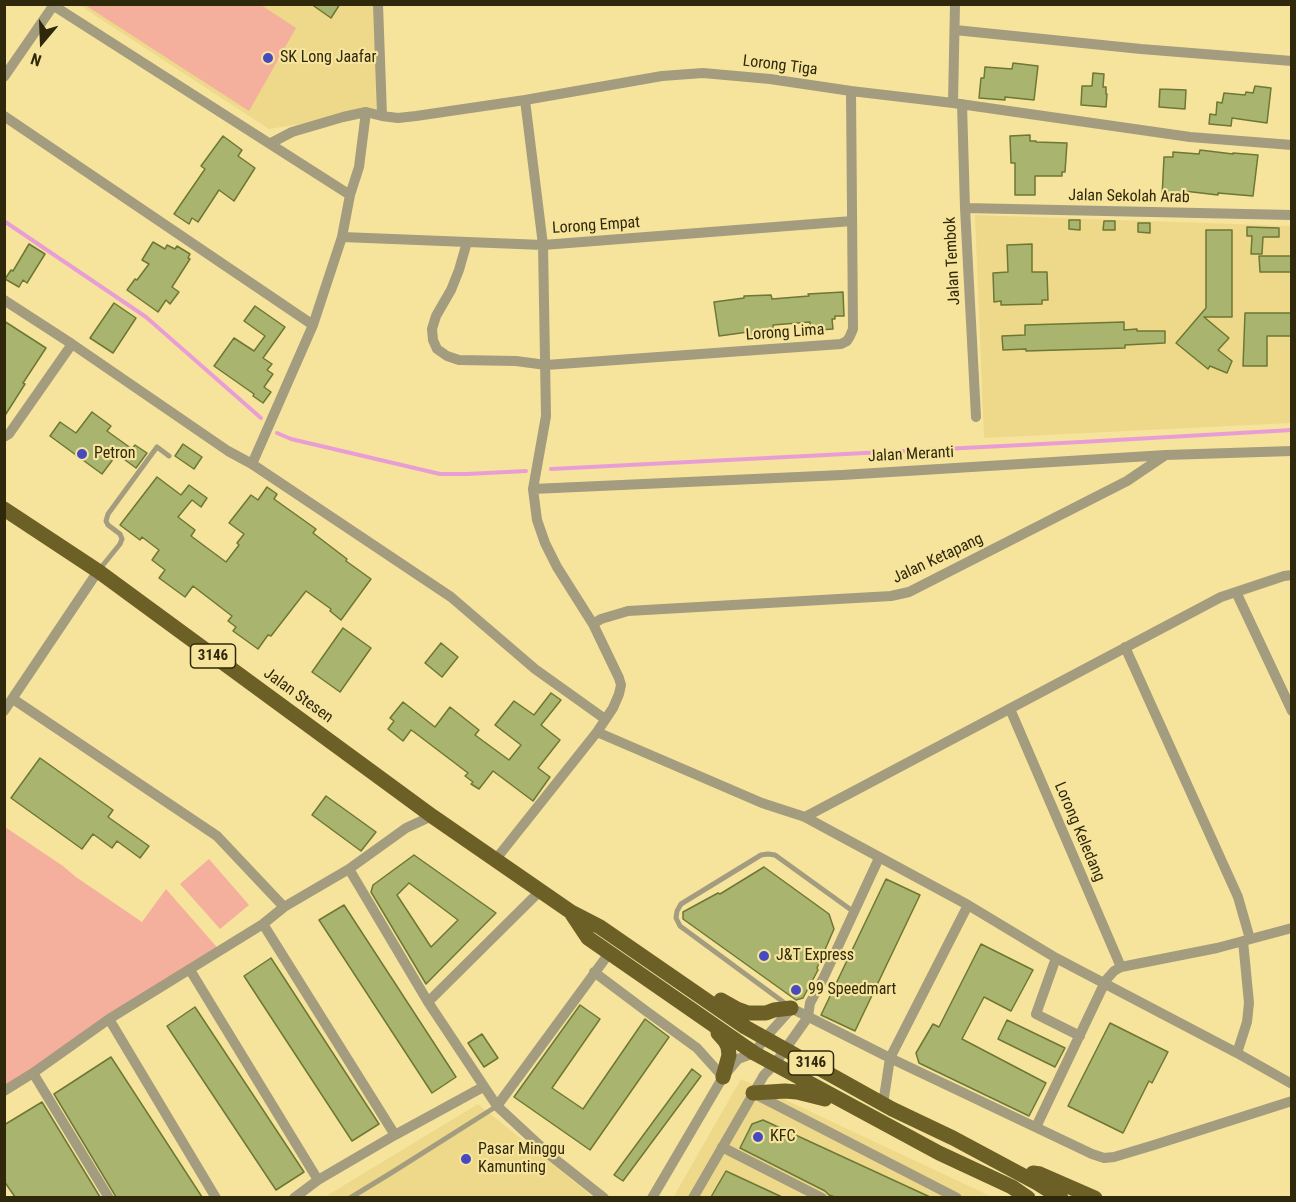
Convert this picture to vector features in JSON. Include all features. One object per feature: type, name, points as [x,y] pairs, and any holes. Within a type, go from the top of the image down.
[{"type":"main road","name":"Jalan Stesen","points":[[4,509],[98,571],[432,816],[571,912]]},
{"type":"main road","name":"3146","points":[[571,912],[588,938],[754,1053],[1028,1197]]},
{"type":"main road","name":"3146","points":[[571,912],[600,927],[745,1027],[884,1104],[953,1138],[1061,1197]]},
{"type":"main road","points":[[658,966],[748,1013],[766,1013],[791,1008]]},
{"type":"main road","points":[[706,1020],[728,1047],[729,1055],[723,1077]]},
{"type":"main road","points":[[753,1093],[785,1091],[820,1097],[900,1131]]},
{"type":"main road","points":[[1009,1169],[1040,1174],[1095,1197]]},
{"type":"street","points":[[378,4],[382,116]]},
{"type":"street","name":"Jalan Tembok","points":[[955,4],[958,104],[976,417]]},
{"type":"street","points":[[4,77],[52,5],[350,195]]},
{"type":"street","points":[[955,30],[1141,49],[1292,61]]},
{"type":"street","name":"Lorong Tiga","points":[[271,143],[292,132],[366,112],[398,118],[416,116],[662,76],[703,73],[770,79],[1190,137],[1292,146]]},
{"type":"street","name":"Lorong Lima","points":[[467,242],[451,290],[436,316],[432,329],[437,349],[459,360],[516,361],[546,365],[841,344],[847,341],[853,329],[851,91]]},
{"type":"street","points":[[496,859],[597,732],[613,708],[621,685],[593,624],[544,543],[537,520],[533,489],[546,416],[543,245],[525,100]]},
{"type":"street","points":[[252,464],[313,325],[342,237],[350,195],[359,166],[366,112]]},
{"type":"street","points":[[4,117],[313,325]]},
{"type":"street","name":"Jalan Sekolah Arab","points":[[965,208],[1292,215]]},
{"type":"street","name":"Lorong Empat","points":[[342,237],[543,245],[852,221]]},
{"type":"street","points":[[4,300],[228,452],[252,464],[451,597],[536,669],[605,719]]},
{"type":"street","points":[[4,437],[9,434],[72,344]]},
{"type":"street","name":"Jalan Meranti","points":[[533,489],[854,474],[1166,455],[1292,451]]},
{"type":"street","name":"Jalan Ketapang","points":[[593,624],[601,619],[628,611],[891,596],[909,592],[1127,481],[1166,455]]},
{"type":"street","points":[[4,711],[98,571]]},
{"type":"street","points":[[805,817],[1221,597],[1292,575]]},
{"type":"street","points":[[1236,591],[1291,710]]},
{"type":"street","points":[[1125,647],[1238,897],[1246,940],[1249,1003],[1247,1022],[1237,1053]]},
{"type":"street","points":[[13,699],[217,836],[284,907]]},
{"type":"street","name":"Lorong Keledang","points":[[1010,709],[1121,967]]},
{"type":"street","points":[[597,732],[762,803],[805,817],[968,905],[1056,958],[1292,1084]]},
{"type":"street","points":[[4,1090],[33,1073],[109,1019],[263,924],[284,907],[349,869],[406,828],[432,816]]},
{"type":"street","points":[[693,1197],[764,1075],[774,1065],[808,1017],[810,1003],[879,858]]},
{"type":"street","points":[[349,869],[428,1002],[497,1106],[551,1156],[604,1197]]},
{"type":"street","points":[[428,1002],[540,891]]},
{"type":"street","points":[[884,1104],[890,1058],[968,905]]},
{"type":"street","points":[[263,924],[395,1135]]},
{"type":"street","points":[[1036,1127],[1109,975],[1121,967],[1292,928]]},
{"type":"street","points":[[497,1106],[610,952]]},
{"type":"street","points":[[1056,958],[1036,1014],[1080,1036]]},
{"type":"street","points":[[190,969],[318,1180]]},
{"type":"street","points":[[594,972],[697,1048],[723,1077]]},
{"type":"street","points":[[652,1197],[723,1077],[738,1059],[754,1053],[791,1008],[810,1003]]},
{"type":"street","points":[[791,1008],[890,1058],[1104,1158],[1114,1157],[1292,1101]]},
{"type":"street","points":[[109,1019],[216,1197]]},
{"type":"street","points":[[33,1073],[109,1197]]},
{"type":"street","points":[[294,1197],[318,1180],[395,1135],[483,1087]]},
{"type":"street","points":[[753,1093],[957,1197]]},
{"type":"street","points":[[722,1147],[822,1197]]},
{"type":"lane","points":[[98,571],[122,539],[120,534],[105,521],[108,514],[157,447],[169,456]]},
{"type":"lane","points":[[791,1008],[680,926],[676,918],[681,904],[761,855],[768,854],[775,855],[854,912]]},
{"type":"lane","points":[[350,1197],[497,1106]]},
{"type":"shaded area","name":"SK Long Jaafar","points":[[79,5],[375,5],[376,112],[269,129]]},
{"type":"shaded area","points":[[85,5],[261,5],[296,28],[249,111]]},
{"type":"shaded area","points":[[975,215],[1291,226],[1291,423],[984,438]]},
{"type":"shaded area","points":[[5,827],[142,922],[166,889],[222,953],[5,1090]]},
{"type":"shaded area","points":[[209,859],[249,905],[220,929],[180,884]]},
{"type":"shaded area","points":[[741,1079],[988,1195],[992,1197],[673,1198]]},
{"type":"shaded area","name":"Pasar Minggu Kamunting","points":[[478,1104],[593,1197],[328,1198],[328,1195]]},
{"type":"building","points":[[311,4],[340,4],[331,18]]},
{"type":"building","points":[[1013,63],[1038,66],[1034,100],[1005,97],[1005,100],[979,98],[981,78],[984,78],[985,67],[1012,69]]},
{"type":"building","points":[[1093,73],[1104,74],[1106,107],[1081,105],[1082,86],[1092,86]]},
{"type":"building","points":[[1255,86],[1271,88],[1267,123],[1232,118],[1231,126],[1209,124],[1210,114],[1216,115],[1217,102],[1222,103],[1224,93],[1245,95],[1246,92],[1253,93]]},
{"type":"building","points":[[1160,89],[1186,90],[1185,109],[1159,107]]},
{"type":"building","points":[[1030,135],[1030,141],[1067,143],[1065,172],[1062,172],[1062,176],[1035,176],[1035,195],[1015,195],[1015,163],[1011,163],[1010,136]]},
{"type":"building","points":[[223,136],[242,150],[238,156],[255,168],[234,201],[219,190],[198,222],[192,218],[189,224],[174,214],[205,169],[201,166]]},
{"type":"building","points":[[1200,150],[1258,155],[1253,196],[1184,191],[1184,198],[1162,197],[1164,157],[1173,157],[1173,152],[1199,154]]},
{"type":"building","points":[[1069,220],[1080,220],[1080,230],[1069,229]]},
{"type":"building","points":[[1104,221],[1115,221],[1115,230],[1103,230]]},
{"type":"building","points":[[1138,223],[1150,223],[1150,233],[1138,232]]},
{"type":"building","points":[[1247,227],[1279,228],[1279,237],[1263,237],[1262,254],[1251,254],[1252,236],[1247,236]]},
{"type":"building","points":[[1206,230],[1232,230],[1232,317],[1204,317],[1229,338],[1218,350],[1232,361],[1227,373],[1210,366],[1208,369],[1176,343],[1206,308]]},
{"type":"building","points":[[153,242],[165,249],[167,245],[175,249],[177,246],[190,254],[188,258],[190,259],[172,287],[179,292],[170,304],[166,300],[158,312],[127,290],[149,264],[142,260]]},
{"type":"building","points":[[29,244],[45,254],[27,283],[23,280],[19,287],[5,279],[11,270],[13,271]]},
{"type":"building","points":[[1032,244],[1032,272],[1047,272],[1048,300],[1042,300],[1042,304],[1001,305],[1001,301],[994,302],[993,273],[1008,272],[1007,245]]},
{"type":"building","points":[[1259,256],[1292,256],[1292,272],[1260,272]]},
{"type":"building","points":[[843,292],[844,316],[835,316],[835,319],[832,319],[833,329],[819,330],[819,326],[810,327],[810,322],[773,325],[774,335],[748,337],[748,332],[719,336],[714,302],[744,298],[744,296],[771,295],[772,299]]},
{"type":"building","points":[[114,303],[136,318],[113,353],[90,338]]},
{"type":"building","points":[[255,306],[285,327],[263,358],[272,364],[267,370],[273,374],[264,387],[271,392],[263,403],[214,366],[234,338],[254,351],[265,336],[244,321]]},
{"type":"building","points":[[1245,313],[1292,313],[1292,336],[1267,336],[1267,366],[1243,366]]},
{"type":"building","points":[[4,321],[46,348],[4,417]]},
{"type":"building","points":[[1124,322],[1124,330],[1165,331],[1165,343],[1125,345],[1125,348],[1003,350],[1002,336],[1025,335],[1025,325]]},
{"type":"building","points":[[92,412],[111,426],[107,431],[132,449],[135,445],[147,453],[136,468],[117,454],[102,474],[50,436],[60,422],[76,433]]},
{"type":"building","points":[[183,444],[202,457],[194,469],[175,456]]},
{"type":"building","points":[[157,477],[181,495],[189,485],[207,498],[201,507],[192,500],[178,517],[195,530],[191,536],[226,562],[244,534],[229,523],[251,495],[258,500],[267,487],[277,494],[274,499],[316,529],[313,533],[371,579],[341,620],[330,611],[331,609],[306,591],[258,649],[233,631],[236,627],[228,621],[232,616],[193,586],[185,597],[159,578],[165,570],[152,560],[159,550],[142,537],[140,540],[120,525]]},
{"type":"building","points":[[343,628],[371,648],[340,692],[312,672]]},
{"type":"building","points":[[441,643],[458,657],[442,677],[425,663]]},
{"type":"building","points":[[551,693],[561,700],[541,725],[560,740],[538,768],[550,777],[533,801],[493,771],[479,789],[465,776],[468,773],[411,730],[403,741],[388,729],[394,721],[390,718],[403,702],[435,727],[450,707],[479,730],[475,735],[509,760],[521,745],[495,725],[514,701],[534,715]]},
{"type":"building","points":[[40,758],[113,810],[108,817],[149,846],[140,858],[117,841],[112,848],[93,834],[82,849],[11,798]]},
{"type":"building","points":[[326,796],[376,832],[361,851],[312,815]]},
{"type":"building","points":[[414,855],[496,913],[426,984],[371,892],[373,885]],"holes":[[[409,883],[458,920],[431,947],[397,895]]]},
{"type":"building","points":[[764,867],[829,914],[834,929],[818,970],[803,998],[796,1000],[683,919],[683,912],[720,894]]},
{"type":"building","points":[[886,879],[920,895],[855,1031],[821,1015]]},
{"type":"building","points":[[344,905],[456,1077],[432,1093],[319,920]]},
{"type":"building","points":[[981,944],[1033,970],[1011,1011],[984,997],[962,1039],[1046,1083],[1029,1116],[919,1063],[916,1053],[933,1024],[939,1027]]},
{"type":"building","points":[[271,958],[379,1124],[352,1141],[244,976]]},
{"type":"building","points":[[580,1005],[600,1019],[552,1088],[583,1109],[645,1019],[669,1037],[590,1150],[514,1097]]},
{"type":"building","points":[[195,1007],[304,1172],[276,1190],[167,1026]]},
{"type":"building","points":[[1007,1020],[1065,1048],[1055,1067],[998,1039]]},
{"type":"building","points":[[1110,1023],[1168,1052],[1152,1083],[1149,1081],[1123,1133],[1068,1106]]},
{"type":"building","points":[[482,1034],[498,1058],[484,1067],[468,1043]]},
{"type":"building","points":[[111,1057],[202,1197],[116,1197],[54,1094]]},
{"type":"building","points":[[692,1069],[701,1076],[623,1181],[614,1175]]},
{"type":"building","points":[[42,1102],[100,1197],[15,1197],[4,1181],[4,1125]]},
{"type":"building","points":[[763,1120],[930,1197],[835,1197],[829,1195],[740,1148],[752,1124]]},
{"type":"building","points":[[726,1171],[782,1197],[711,1197]]},
{"type":"waterway","points":[[4,221],[146,317],[261,418]]},
{"type":"waterway","points":[[551,469],[1292,430]]},
{"type":"waterway","points":[[277,433],[291,439],[440,474],[526,471]]},
{"type":"place","name":"SK Long Jaafar","points":[[268,58]]},
{"type":"place","name":"Petron","points":[[82,454]]},
{"type":"place","name":"J&T Express","points":[[764,956]]},
{"type":"place","name":"99 Speedmart","points":[[796,990]]},
{"type":"place","name":"KFC","points":[[758,1137]]},
{"type":"place","name":"Pasar Minggu Kamunting","points":[[466,1159]]}]
